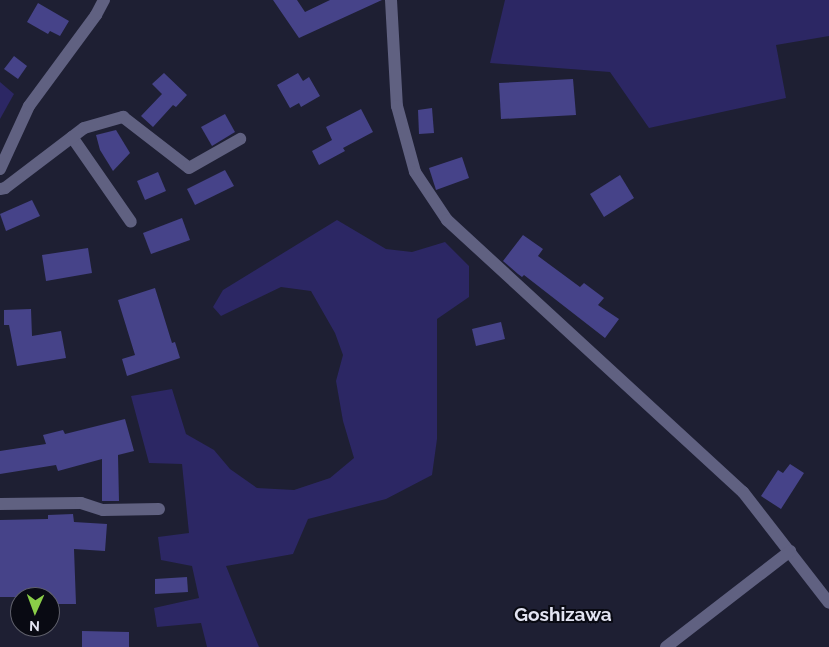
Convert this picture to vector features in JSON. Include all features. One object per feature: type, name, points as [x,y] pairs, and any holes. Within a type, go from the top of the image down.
[{"type":"street","points":[[0,169],[29,106],[96,15],[104,0]]},
{"type":"street","points":[[391,0],[397,106],[415,172],[447,220],[743,492],[829,603]]},
{"type":"street","points":[[0,189],[6,188],[84,128],[123,117],[189,168],[240,139]]},
{"type":"street","points":[[72,137],[131,222]]},
{"type":"street","points":[[0,504],[81,502],[103,510],[159,509]]},
{"type":"street","points":[[666,647],[790,551]]},
{"type":"shaded area","points":[[505,0],[829,0],[829,36],[776,45],[786,98],[649,128],[610,72],[490,63]]},
{"type":"shaded area","points":[[0,82],[14,94],[0,119]]},
{"type":"shaded area","points":[[337,220],[386,249],[412,252],[445,242],[469,266],[469,297],[437,319],[437,439],[432,475],[386,499],[308,519],[293,554],[226,566],[259,647],[207,647],[201,623],[157,627],[154,608],[199,598],[192,566],[161,560],[158,537],[189,533],[182,464],[149,463],[131,396],[172,389],[186,434],[214,450],[230,469],[257,488],[294,490],[330,478],[354,458],[343,421],[336,381],[343,355],[335,333],[311,291],[281,287],[221,316],[213,307],[223,290]]},
{"type":"building","points":[[273,0],[297,0],[305,12],[330,0],[382,0],[299,38]]},
{"type":"building","points":[[38,3],[69,21],[60,36],[50,31],[48,34],[27,22]]},
{"type":"building","points":[[14,56],[27,66],[18,79],[4,69]]},
{"type":"building","points":[[164,73],[187,95],[176,107],[173,105],[153,127],[141,116],[162,94],[152,84]]},
{"type":"building","points":[[298,73],[303,81],[309,77],[320,96],[301,107],[299,103],[290,108],[277,85]]},
{"type":"building","points":[[573,79],[576,115],[501,119],[499,83]]},
{"type":"building","points":[[432,108],[434,133],[419,134],[418,110]]},
{"type":"building","points":[[361,109],[373,132],[343,148],[345,151],[319,165],[312,151],[332,140],[326,127]]},
{"type":"building","points":[[225,114],[235,132],[212,146],[201,127]]},
{"type":"building","points":[[116,130],[130,153],[113,171],[100,150],[96,135]]},
{"type":"building","points":[[462,157],[469,178],[436,190],[429,168]]},
{"type":"building","points":[[225,170],[234,186],[195,205],[187,189]]},
{"type":"building","points":[[158,172],[166,191],[145,200],[137,181]]},
{"type":"building","points":[[620,175],[634,198],[604,217],[590,194]]},
{"type":"building","points":[[32,200],[40,216],[6,231],[0,214]]},
{"type":"building","points":[[182,218],[190,240],[151,254],[143,233]]},
{"type":"building","points":[[523,235],[543,249],[538,256],[580,287],[584,283],[604,298],[598,305],[619,319],[605,338],[503,261]]},
{"type":"building","points":[[88,248],[92,273],[46,281],[42,255]]},
{"type":"building","points":[[155,288],[172,343],[175,342],[180,358],[127,376],[122,359],[135,355],[118,300]]},
{"type":"building","points":[[31,309],[32,336],[61,331],[66,358],[17,366],[9,325],[4,325],[4,310]]},
{"type":"building","points":[[501,322],[505,339],[476,346],[472,329]]},
{"type":"building","points":[[125,419],[134,451],[118,455],[119,501],[102,501],[102,459],[58,471],[56,465],[0,474],[0,451],[46,444],[43,435],[63,430],[65,434]]},
{"type":"building","points":[[790,464],[804,473],[781,509],[761,496],[778,470],[783,473]]},
{"type":"building","points":[[73,514],[74,522],[107,524],[105,551],[74,549],[76,604],[60,604],[60,587],[10,587],[10,597],[0,597],[0,520],[48,519],[48,515]]},
{"type":"building","points":[[187,577],[188,592],[155,594],[155,579]]},
{"type":"building","points":[[82,631],[129,632],[129,647],[82,647]]},
{"type":"district","name":"Goshizawa","points":[[563,615]]}]
